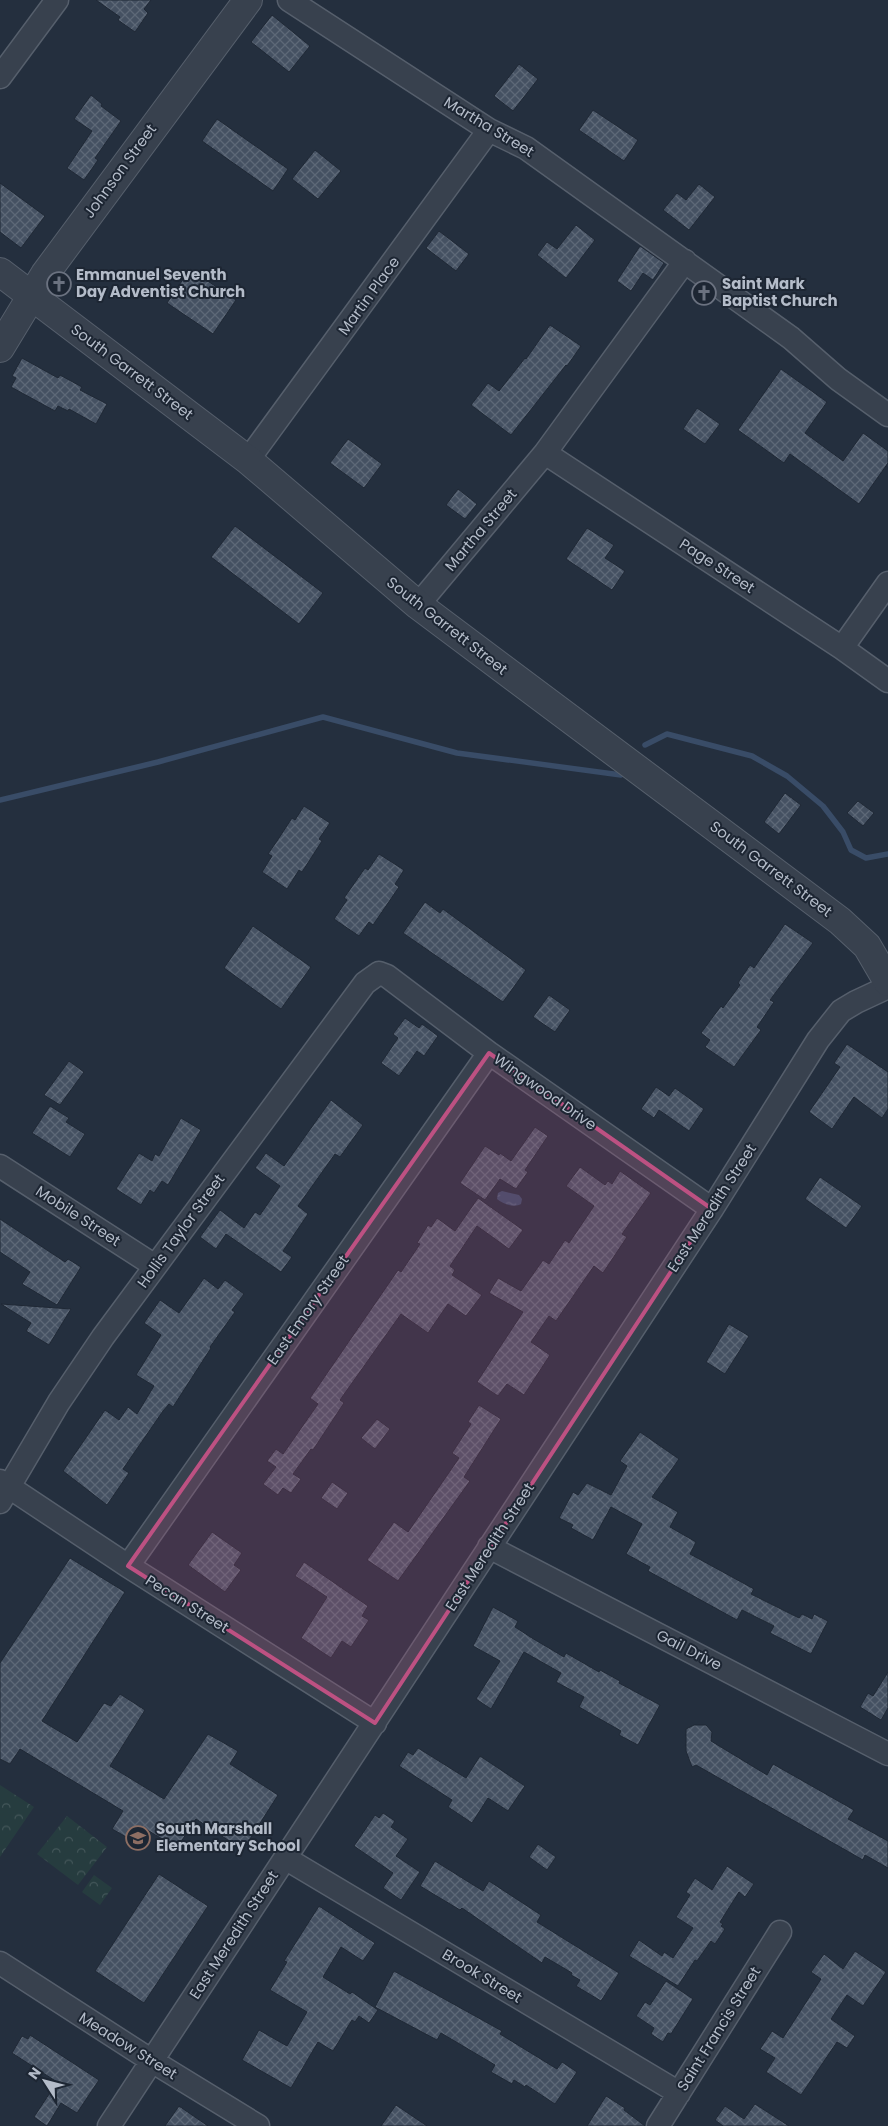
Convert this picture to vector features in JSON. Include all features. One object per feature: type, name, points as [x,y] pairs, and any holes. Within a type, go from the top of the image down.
[{"type":"street","points":[[0,76],[58,0]]},
{"type":"street","name":"Johnson Street","points":[[0,348],[45,274],[248,0]]},
{"type":"street","name":"Martha Street","points":[[289,0],[489,130],[526,148],[791,338],[838,379],[888,415]]},
{"type":"street","name":"Martin Place","points":[[248,460],[489,130]]},
{"type":"street","name":"Martha Street","points":[[418,605],[545,453],[685,261]]},
{"type":"street","name":"South Garrett Street","points":[[0,272],[248,460],[418,605],[840,921],[868,946],[888,982]]},
{"type":"street","name":"Page Street","points":[[545,453],[842,648],[888,681]]},
{"type":"street","points":[[842,648],[888,582]]},
{"type":"street","name":"Wingwood Drive","points":[[379,973],[387,976],[489,1053],[712,1208]]},
{"type":"street","name":"Hollis Taylor Street","points":[[3,1490],[59,1402],[155,1266],[365,983],[379,973]]},
{"type":"street","name":"East Meredith Street","points":[[108,2126],[375,1723],[489,1546],[712,1208],[829,1024],[841,1011],[888,987]]},
{"type":"street","name":"East Emory Street","points":[[128,1566],[489,1053]]},
{"type":"street","name":"Mobile Street","points":[[0,1166],[155,1266]]},
{"type":"street","name":"Pecan Street","points":[[3,1490],[128,1566],[375,1723]]},
{"type":"street","name":"Gail Drive","points":[[489,1546],[888,1754]]},
{"type":"street","name":"Brook Street","points":[[285,1858],[679,2094]]},
{"type":"street","name":"Saint Francis Street","points":[[658,2126],[780,1932]]},
{"type":"street","name":"Meadow Street","points":[[0,1963],[152,2061],[258,2126]]},
{"type":"highlighted area","points":[[489,1053],[712,1209],[375,1723],[128,1566]]},
{"type":"green space","points":[[0,1785],[34,1807],[0,1857]]},
{"type":"green space","points":[[67,1816],[107,1847],[78,1885],[37,1854]]},
{"type":"green space","points":[[94,1875],[112,1888],[100,1905],[82,1892]]},
{"type":"water","points":[[502,1191],[519,1195],[522,1199],[521,1204],[512,1205],[499,1201],[497,1199],[498,1193]]},
{"type":"building","points":[[96,0],[151,0],[144,9],[148,13],[135,32],[118,20],[120,17]]},
{"type":"building","points":[[272,15],[310,46],[289,72],[251,42]]},
{"type":"building","points":[[519,64],[538,79],[513,111],[494,96]]},
{"type":"building","points":[[91,95],[102,104],[101,106],[121,121],[95,158],[98,160],[84,180],[67,168],[92,131],[74,119]]},
{"type":"building","points":[[593,110],[638,140],[624,161],[579,130]]},
{"type":"building","points":[[217,119],[288,169],[273,191],[202,141]]},
{"type":"building","points":[[315,150],[341,171],[318,199],[292,179]]},
{"type":"building","points":[[0,183],[45,216],[21,248],[0,232]]},
{"type":"building","points":[[699,184],[715,197],[689,230],[663,210],[677,193],[686,200]]},
{"type":"building","points":[[576,225],[595,240],[566,278],[537,255],[547,242],[557,249]]},
{"type":"building","points":[[439,231],[469,254],[456,271],[426,248]]},
{"type":"building","points":[[640,246],[664,263],[653,280],[643,273],[631,291],[617,281]]},
{"type":"building","points":[[190,269],[236,300],[213,334],[167,303]]},
{"type":"building","points":[[550,325],[581,346],[511,435],[471,405],[488,383],[499,391],[526,359]]},
{"type":"building","points":[[22,358],[58,378],[60,375],[82,387],[80,390],[107,404],[96,424],[69,409],[68,411],[58,406],[55,411],[11,387],[16,378],[12,376]]},
{"type":"building","points":[[781,369],[827,402],[805,433],[843,461],[863,433],[888,451],[888,463],[859,504],[790,454],[784,463],[738,430]]},
{"type":"building","points":[[697,408],[720,424],[705,444],[683,429]]},
{"type":"building","points":[[348,439],[382,464],[364,488],[330,463]]},
{"type":"building","points":[[458,489],[477,504],[465,519],[446,505]]},
{"type":"building","points":[[235,526],[323,593],[299,624],[211,557]]},
{"type":"building","points":[[587,528],[614,545],[605,558],[625,571],[612,590],[566,559]]},
{"type":"building","points":[[785,793],[801,805],[779,834],[764,822]]},
{"type":"building","points":[[858,801],[874,813],[863,826],[847,813]]},
{"type":"building","points":[[304,806],[330,823],[319,839],[322,841],[302,872],[299,870],[287,889],[262,872],[272,856],[268,854],[292,818],[295,820]]},
{"type":"building","points":[[379,854],[404,870],[395,884],[399,887],[373,925],[369,922],[359,936],[334,919],[347,900],[344,898],[365,868],[368,870]]},
{"type":"building","points":[[425,902],[440,913],[443,909],[526,970],[503,1002],[403,933]]},
{"type":"building","points":[[785,924],[813,943],[770,1000],[774,1002],[757,1027],[761,1030],[734,1067],[705,1047],[710,1040],[701,1033],[721,1006],[723,1008],[740,985],[738,983],[750,965],[754,968]]},
{"type":"building","points":[[253,926],[311,967],[281,1009],[224,968]]},
{"type":"building","points":[[549,995],[570,1010],[555,1032],[533,1017]]},
{"type":"building","points":[[405,1018],[419,1028],[422,1024],[438,1036],[424,1056],[417,1051],[399,1076],[381,1063],[398,1038],[393,1034]]},
{"type":"building","points":[[847,1044],[888,1072],[888,1109],[882,1118],[854,1097],[832,1129],[809,1112],[840,1067],[834,1063]]},
{"type":"building","points":[[69,1061],[84,1072],[60,1105],[44,1095]]},
{"type":"building","points":[[656,1087],[669,1096],[675,1088],[704,1109],[689,1131],[659,1110],[654,1118],[641,1109]]},
{"type":"building","points":[[331,1100],[363,1125],[340,1157],[335,1154],[298,1206],[308,1214],[283,1251],[292,1257],[281,1272],[226,1234],[216,1249],[200,1237],[220,1210],[244,1228],[255,1212],[260,1215],[280,1186],[255,1168],[266,1153],[284,1166]]},
{"type":"building","points":[[50,1106],[69,1118],[66,1122],[85,1134],[70,1157],[32,1133]]},
{"type":"building","points":[[181,1118],[201,1130],[168,1185],[162,1181],[154,1193],[150,1190],[141,1205],[116,1189],[139,1153],[152,1161],[155,1154],[159,1156]]},
{"type":"building","points":[[535,1127],[548,1136],[525,1170],[528,1172],[516,1189],[500,1179],[485,1200],[460,1183],[485,1146],[511,1161]]},
{"type":"building","points":[[580,1167],[605,1185],[608,1181],[612,1184],[620,1171],[651,1193],[622,1234],[627,1237],[603,1273],[594,1266],[556,1321],[549,1316],[531,1342],[550,1355],[524,1395],[507,1384],[498,1396],[477,1382],[523,1312],[489,1293],[498,1278],[521,1291],[543,1260],[549,1264],[565,1240],[569,1243],[594,1206],[566,1186]]},
{"type":"building","points":[[820,1177],[862,1206],[846,1228],[805,1199]]},
{"type":"building","points":[[478,1198],[523,1230],[509,1249],[477,1226],[450,1266],[455,1270],[452,1275],[482,1295],[466,1316],[448,1304],[428,1333],[401,1314],[340,1400],[344,1403],[313,1450],[311,1449],[293,1474],[301,1479],[291,1493],[283,1488],[278,1495],[263,1484],[276,1467],[267,1461],[276,1449],[283,1454],[318,1404],[310,1398],[398,1270],[401,1272],[420,1244],[417,1243],[428,1225],[431,1227],[437,1218],[455,1231]]},
{"type":"building","points":[[0,1219],[65,1262],[68,1259],[81,1267],[57,1305],[22,1284],[30,1272],[0,1252]]},
{"type":"building","points":[[204,1278],[218,1289],[225,1280],[244,1294],[232,1310],[235,1312],[210,1347],[173,1407],[169,1404],[163,1411],[123,1469],[129,1473],[107,1505],[63,1471],[105,1410],[119,1420],[128,1407],[137,1414],[154,1386],[136,1375],[161,1335],[144,1323],[160,1300],[179,1313]]},
{"type":"building","points":[[1,1304],[71,1309],[49,1345],[26,1331],[31,1323]]},
{"type":"building","points":[[729,1324],[749,1336],[725,1374],[706,1362]]},
{"type":"building","points":[[479,1405],[501,1419],[464,1477],[470,1481],[398,1581],[367,1560],[394,1522],[408,1532],[459,1458],[452,1453],[471,1424],[468,1422]]},
{"type":"building","points":[[377,1419],[390,1429],[375,1449],[361,1438]]},
{"type":"building","points":[[640,1432],[679,1459],[652,1497],[678,1512],[670,1527],[696,1542],[690,1554],[754,1589],[751,1594],[799,1618],[802,1614],[812,1619],[814,1614],[828,1621],[811,1654],[770,1633],[774,1626],[742,1610],[737,1620],[648,1571],[650,1567],[626,1554],[642,1524],[611,1507],[593,1540],[571,1528],[573,1525],[559,1518],[573,1492],[578,1495],[587,1483],[611,1495],[627,1466],[620,1461]]},
{"type":"building","points":[[332,1482],[348,1493],[337,1509],[321,1498]]},
{"type":"building","points":[[212,1532],[242,1553],[234,1565],[241,1570],[225,1592],[188,1565]]},
{"type":"building","points":[[70,1558],[125,1592],[42,1721],[77,1742],[104,1703],[111,1706],[120,1694],[145,1710],[110,1766],[164,1799],[208,1734],[238,1751],[230,1764],[278,1795],[243,1850],[196,1819],[177,1848],[144,1828],[137,1843],[112,1829],[123,1811],[20,1749],[10,1764],[0,1759],[0,1663]]},
{"type":"building","points":[[304,1562],[368,1606],[362,1616],[369,1620],[351,1647],[342,1641],[331,1658],[301,1638],[327,1597],[295,1576]]},
{"type":"building","points":[[493,1607],[518,1621],[515,1627],[564,1657],[566,1653],[599,1672],[600,1670],[620,1681],[619,1683],[660,1705],[638,1745],[619,1735],[621,1731],[579,1707],[584,1697],[556,1682],[561,1673],[524,1652],[491,1709],[476,1699],[500,1661],[473,1646]]},
{"type":"building","points":[[888,1672],[888,1708],[881,1720],[860,1707],[868,1693],[873,1696]]},
{"type":"building","points":[[694,1725],[706,1725],[712,1732],[711,1741],[767,1775],[773,1764],[854,1810],[848,1819],[888,1841],[888,1868],[865,1855],[863,1860],[696,1765],[692,1767],[686,1751],[686,1729]]},
{"type":"building","points":[[418,1748],[466,1778],[480,1756],[525,1786],[508,1811],[488,1798],[472,1823],[448,1807],[452,1800],[399,1766],[408,1752],[413,1755]]},
{"type":"building","points":[[383,1813],[395,1821],[391,1827],[408,1839],[396,1856],[420,1872],[401,1900],[383,1888],[393,1873],[354,1846],[375,1815],[379,1818]]},
{"type":"building","points":[[538,1844],[556,1857],[547,1870],[529,1857]]},
{"type":"building","points":[[435,1861],[483,1891],[489,1881],[541,1915],[537,1922],[619,1973],[601,2001],[576,1986],[580,1980],[571,1975],[572,1973],[545,1957],[542,1963],[462,1908],[460,1910],[420,1886]]},
{"type":"building","points":[[727,1866],[754,1884],[745,1897],[739,1892],[720,1922],[723,1924],[721,1926],[725,1929],[715,1944],[711,1941],[697,1961],[695,1960],[678,1986],[629,1956],[639,1940],[662,1956],[664,1952],[673,1958],[693,1928],[676,1917],[690,1895],[686,1892],[695,1878],[712,1890]]},
{"type":"building","points":[[159,1874],[208,1906],[144,2003],[95,1971]]},
{"type":"building","points":[[319,1906],[375,1943],[363,1961],[341,1947],[323,1977],[350,1994],[352,1992],[378,2010],[369,2023],[359,2016],[355,2022],[352,2020],[333,2051],[318,2042],[291,2088],[242,2060],[259,2030],[287,2046],[307,2012],[270,1990],[287,1962],[284,1961]]},
{"type":"building","points":[[855,1951],[886,1972],[863,2006],[847,1995],[831,2019],[855,2036],[847,2048],[837,2042],[801,2095],[766,2072],[775,2058],[760,2049],[772,2031],[783,2038],[821,1979],[811,1972],[824,1954],[843,1969]]},
{"type":"building","points":[[394,1971],[502,2031],[500,2034],[557,2069],[562,2062],[577,2072],[555,2104],[526,2085],[525,2087],[514,2080],[512,2084],[491,2072],[495,2065],[441,2033],[437,2040],[375,2007]]},
{"type":"building","points":[[666,1981],[693,1999],[671,2034],[668,2033],[663,2042],[651,2034],[654,2028],[636,2016],[645,2002],[650,2005]]},
{"type":"building","points":[[30,2035],[99,2080],[77,2113],[61,2103],[47,2126],[34,2117],[57,2082],[12,2053],[22,2036],[28,2039]]},
{"type":"building","points":[[606,2096],[625,2108],[624,2110],[645,2126],[587,2126]]},
{"type":"building","points":[[755,2104],[789,2126],[723,2126],[715,2120],[725,2106],[744,2119]]},
{"type":"building","points":[[396,2105],[427,2126],[381,2126]]},
{"type":"building","points":[[179,2106],[208,2126],[165,2126]]},
{"type":"waterway","points":[[0,800],[158,762],[323,717],[457,753],[621,775]]},
{"type":"waterway","points":[[645,745],[667,734],[752,756],[787,776],[823,806],[843,832],[851,850],[866,858],[888,854]]},
{"type":"place","name":"Emmanuel Seventh Day Adventist Church","points":[[59,284]]},
{"type":"place","name":"Saint Mark Baptist Church","points":[[704,293]]},
{"type":"place","name":"South Marshall Elementary School","points":[[138,1838]]}]
